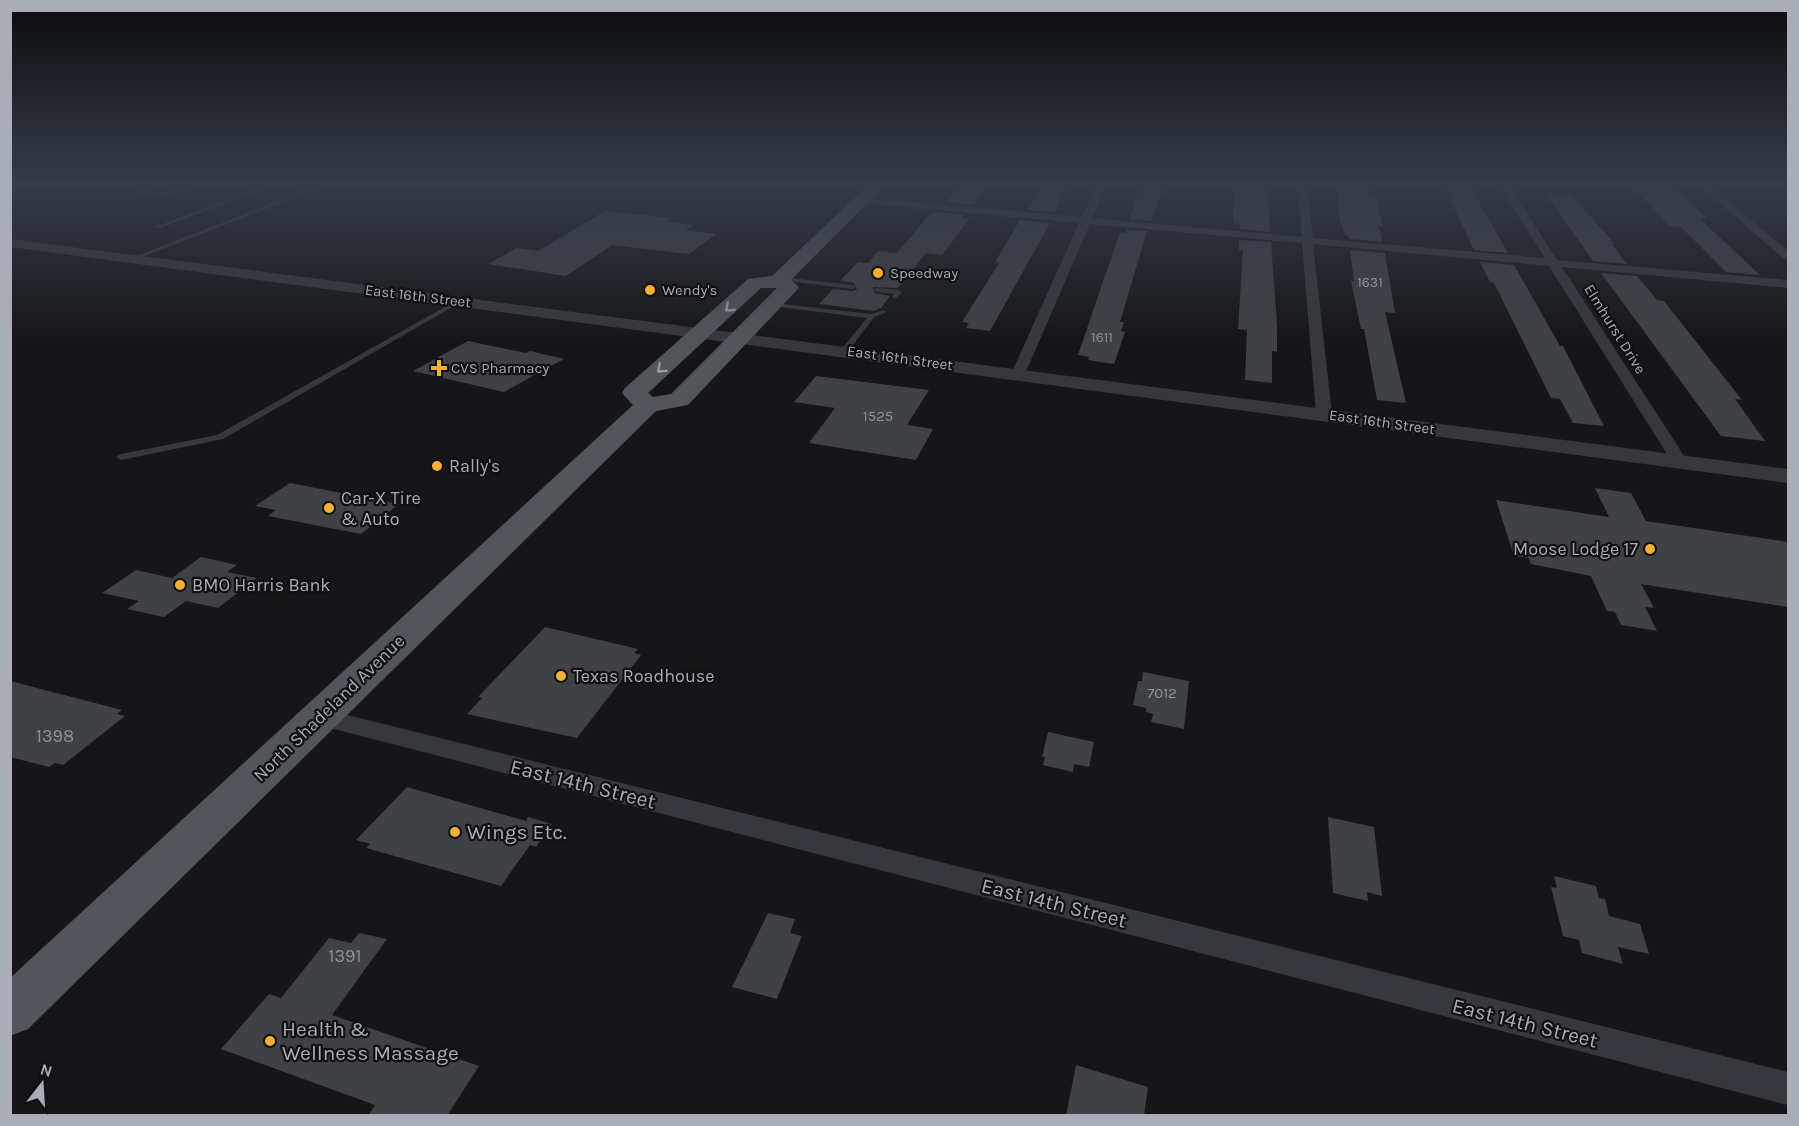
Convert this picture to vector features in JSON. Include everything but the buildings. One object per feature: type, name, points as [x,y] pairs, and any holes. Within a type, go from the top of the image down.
[{"type":"main road","points":[[779,280],[789,287],[774,305],[679,400],[648,405],[634,393],[755,283],[779,280],[824,237]]},
{"type":"main road","name":"North Shadeland Avenue","points":[[10,1012],[648,405]]},
{"type":"street","points":[[1018,374],[1079,237]]},
{"type":"street","points":[[1269,237],[1788,284]]},
{"type":"street","points":[[1307,237],[1324,414]]},
{"type":"street","name":"Elmhurst Drive","points":[[1537,237],[1680,462]]},
{"type":"street","points":[[1764,237],[1788,257]]},
{"type":"street","name":"East 16th Street","points":[[10,243],[1788,476]]},
{"type":"street","name":"East 14th Street","points":[[319,717],[1788,1089]]},
{"type":"lane","points":[[132,259],[189,237]]},
{"type":"lane","points":[[779,280],[854,287]]},
{"type":"lane","points":[[876,290],[899,292],[895,297]]},
{"type":"lane","points":[[121,457],[220,437],[459,301]]},
{"type":"lane","points":[[774,305],[872,316],[883,312]]},
{"type":"lane","points":[[844,351],[872,316]]},
{"type":"place","name":"Speedway","points":[[878,273]]},
{"type":"place","name":"Wendy's","points":[[650,290]]},
{"type":"place","name":"CVS Pharmacy","points":[[439,368]]},
{"type":"place","name":"Rally's","points":[[437,466]]},
{"type":"place","name":"Car-X Tire & Auto","points":[[329,508]]},
{"type":"place","name":"Moose Lodge 17","points":[[1650,549]]},
{"type":"place","name":"BMO Harris Bank","points":[[180,585]]},
{"type":"place","name":"Texas Roadhouse","points":[[561,676]]},
{"type":"place","name":"Wings Etc.","points":[[455,832]]},
{"type":"place","name":"Health & Wellness Massage","points":[[270,1041]]}]
